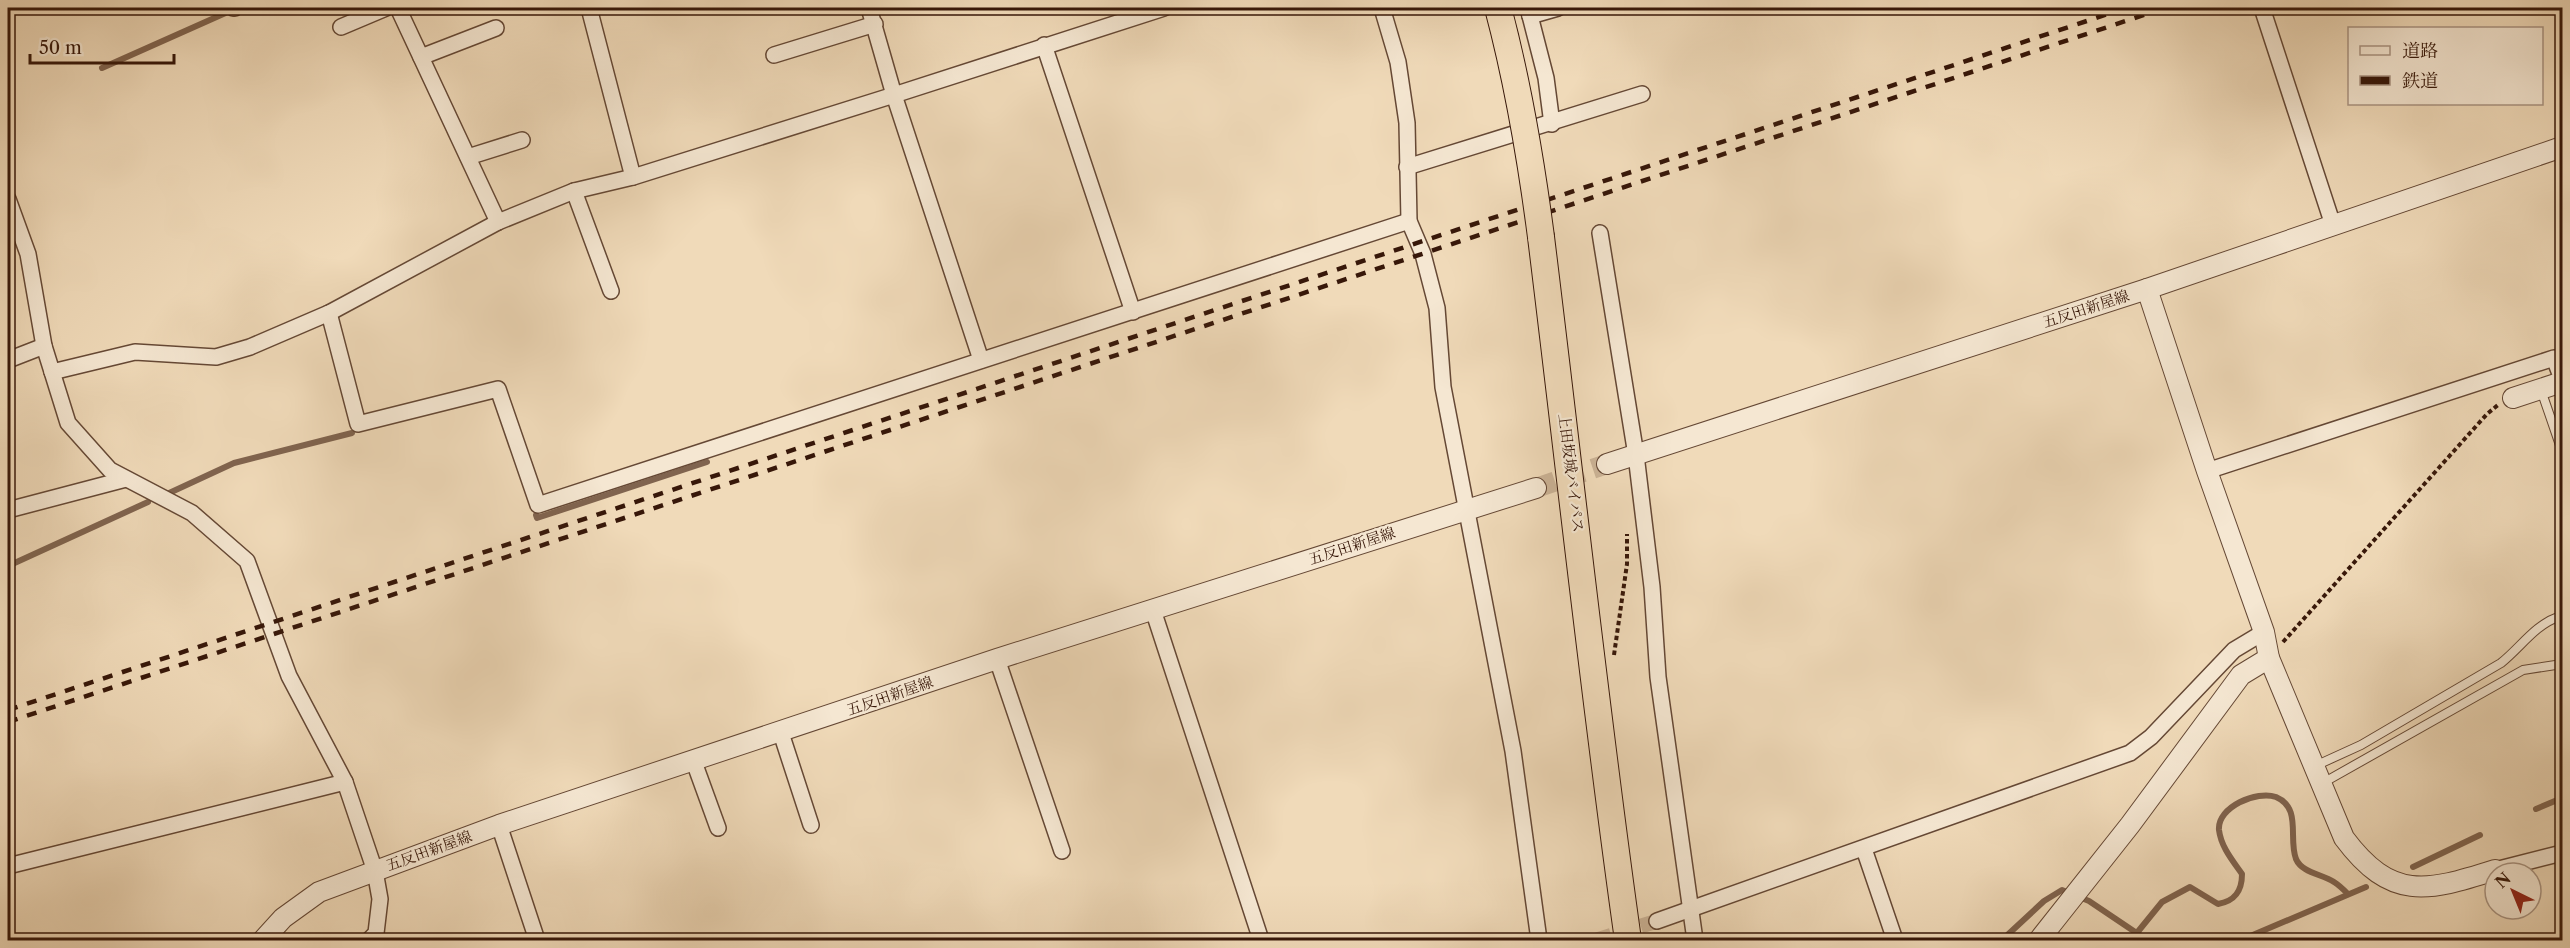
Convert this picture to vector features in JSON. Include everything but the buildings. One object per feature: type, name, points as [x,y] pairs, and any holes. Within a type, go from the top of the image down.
[{"type":"highway","name":"上田坂城バイパス","points":[[1498,8],[1514,68],[1531,158],[1582,562],[1601,747],[1628,940]]},
{"type":"street","points":[[341,27],[386,8]]},
{"type":"street","points":[[398,8],[498,222]]},
{"type":"street","points":[[589,8],[633,177]]},
{"type":"street","points":[[869,8],[894,95],[981,360]]},
{"type":"street","points":[[52,372],[135,352],[216,357],[250,347],[329,313],[498,222],[574,191],[633,177],[1164,8]]},
{"type":"street","points":[[1382,8],[1398,62],[1407,123],[1409,221],[1423,254],[1437,308],[1441,378],[1513,751],[1539,940]]},
{"type":"street","points":[[1552,124],[1546,78],[1529,12],[1558,8]]},
{"type":"street","points":[[2262,8],[2333,225]]},
{"type":"street","points":[[774,55],[875,24]]},
{"type":"street","points":[[421,57],[496,28]]},
{"type":"street","points":[[1044,45],[1133,312]]},
{"type":"street","points":[[1407,167],[1552,124],[1642,94]]},
{"type":"street","points":[[468,157],[522,140]]},
{"type":"street","name":"五反田新屋線","points":[[1607,464],[2147,289],[2562,147]]},
{"type":"street","points":[[574,191],[611,291]]},
{"type":"street","points":[[8,199],[28,254],[45,346],[68,423],[110,471],[192,513],[247,561],[289,676],[345,782],[375,871],[380,898],[376,933],[369,940]]},
{"type":"street","points":[[329,313],[358,424],[498,389],[538,505],[1409,221]]},
{"type":"street","points":[[1600,233],[1636,455],[1652,587],[1658,677],[1695,940]]},
{"type":"street","points":[[2147,289],[2207,471],[2264,632],[2269,658],[2344,838],[2360,859],[2392,882],[2420,888],[2437,886],[2483,873]]},
{"type":"street","points":[[8,360],[45,346]]},
{"type":"street","points":[[2207,471],[2554,358],[2562,380],[2513,398]]},
{"type":"street","points":[[8,510],[126,479]]},
{"type":"street","name":"五反田新屋線","points":[[263,940],[301,902],[319,892],[499,825],[782,734],[998,659],[1536,488]]},
{"type":"street","points":[[1153,610],[1261,940]]},
{"type":"street","points":[[1657,921],[2130,753],[2151,737],[2234,650],[2264,632]]},
{"type":"street","points":[[2039,940],[2241,675],[2269,658]]},
{"type":"street","points":[[998,659],[1062,851]]},
{"type":"street","points":[[782,734],[811,825]]},
{"type":"street","points":[[694,762],[718,828]]},
{"type":"street","points":[[8,866],[345,782]]},
{"type":"street","points":[[499,825],[537,940]]},
{"type":"street","points":[[1864,849],[1895,940]]},
{"type":"street","points":[[2530,861],[2562,853]]},
{"type":"lane","points":[[2540,389],[2562,451]]},
{"type":"lane","points":[[2317,775],[2361,745],[2500,663],[2521,647],[2543,622],[2558,617],[2562,619]]},
{"type":"lane","points":[[2317,775],[2523,670],[2562,664]]},
{"type":"path","points":[[2269,658],[2487,414],[2513,398]]},
{"type":"path","points":[[1614,659],[1627,564],[1627,526]]},
{"type":"waterway","points":[[102,68],[230,11]]},
{"type":"waterway","points":[[167,494],[234,463],[352,433]]},
{"type":"waterway","points":[[536,515],[537,518],[707,462]]},
{"type":"waterway","points":[[8,566],[148,502]]},
{"type":"waterway","points":[[2136,934],[2162,902],[2190,887],[2218,904],[2233,898],[2241,885],[2242,874],[2222,842],[2220,822],[2231,808],[2249,798],[2259,796],[2276,797],[2289,808],[2293,824],[2294,851],[2299,864],[2334,882],[2348,894]]},
{"type":"waterway","points":[[2536,809],[2562,798]]},
{"type":"waterway","points":[[2413,867],[2480,835]]},
{"type":"waterway","points":[[2241,940],[2366,887]]},
{"type":"waterway","points":[[2002,940],[2044,901],[2062,890],[2089,901],[2147,940]]},
{"type":"tunnel","points":[[1536,488],[1607,464]]},
{"type":"tunnel","points":[[1597,940],[1657,921]]},
{"type":"railway","points":[[8,710],[2126,8]]},
{"type":"railway","points":[[8,722],[2165,8]]}]
